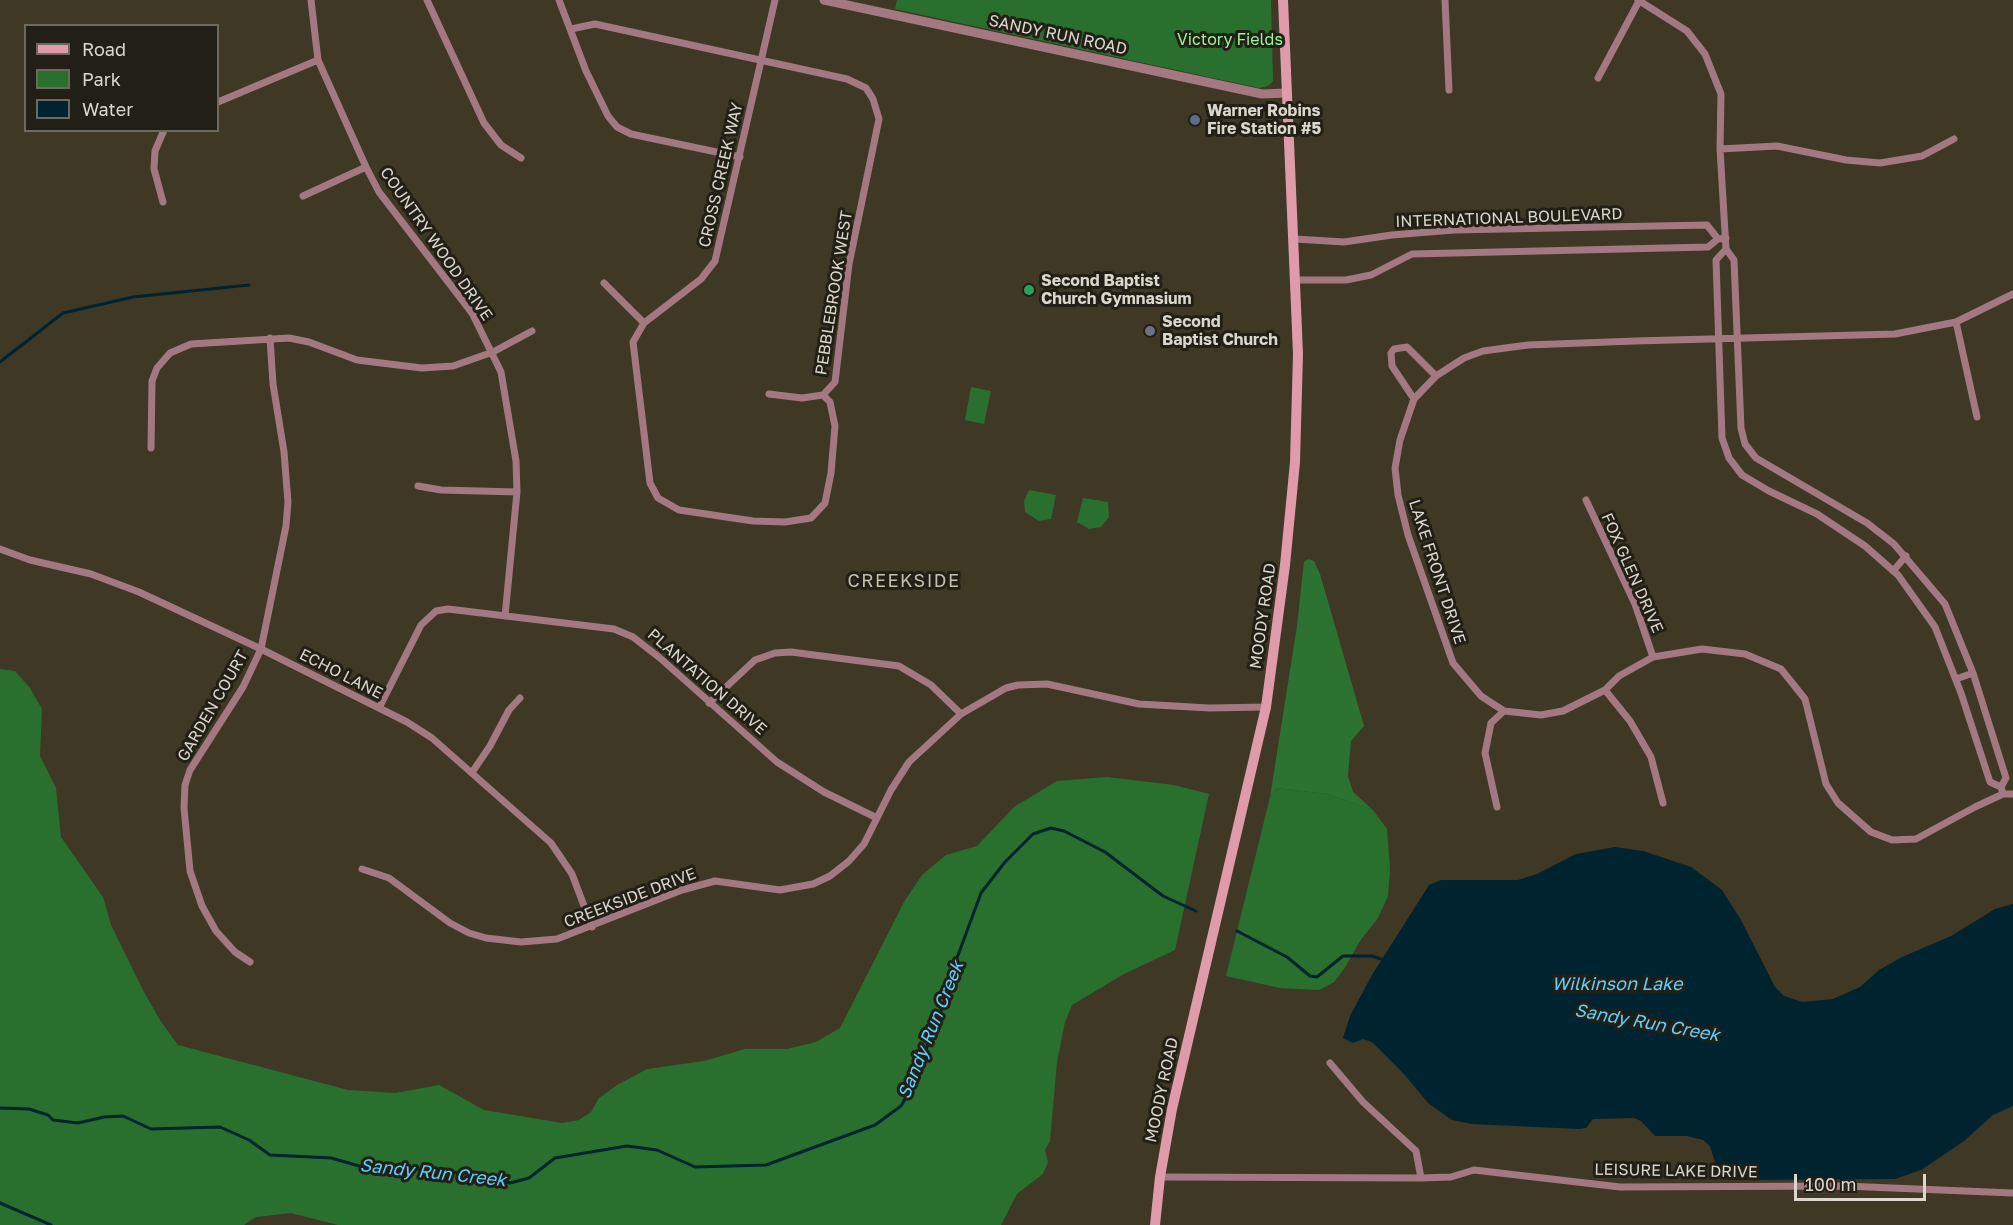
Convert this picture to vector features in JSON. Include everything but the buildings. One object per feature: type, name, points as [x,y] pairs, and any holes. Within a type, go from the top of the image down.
[{"type":"main road","name":"MOODY ROAD","points":[[1155,1225],[1160,1177],[1195,1006],[1251,781],[1266,707],[1295,462],[1298,354],[1295,239],[1283,0]]},
{"type":"street","name":"COUNTRY WOOD DRIVE","points":[[311,0],[318,60],[378,192],[472,313],[501,372],[516,461],[517,492],[505,616]]},
{"type":"street","points":[[427,0],[484,123],[501,145],[521,158]]},
{"type":"street","points":[[559,0],[586,71],[608,116],[617,127],[631,134],[740,157]]},
{"type":"street","name":"CROSS CREEK WAY","points":[[644,323],[710,271],[719,248],[775,0]]},
{"type":"street","name":"SANDY RUN ROAD","points":[[824,0],[1262,94],[1286,93]]},
{"type":"street","points":[[1446,0],[1449,90]]},
{"type":"street","points":[[1598,78],[1639,0],[1687,32],[1705,54],[1721,94],[1722,238],[1734,260],[1741,428],[1745,444],[1756,458],[1867,523],[1906,556],[1945,603],[1974,673],[2006,778],[2002,790],[1990,782],[1956,679],[1935,627],[1893,571],[1865,546],[1817,514],[1742,475],[1729,458],[1722,438],[1716,260],[1726,249]]},
{"type":"street","name":"PEBBLEBROOK WEST","points":[[571,29],[595,24],[858,83],[866,88],[877,106],[877,133],[849,264],[838,367],[835,382],[824,395],[830,402],[835,426],[831,473],[825,503],[821,511],[811,518],[785,522],[680,510],[658,498],[650,483],[633,353],[636,334],[644,323]]},
{"type":"street","points":[[219,102],[318,60]]},
{"type":"street","points":[[163,132],[155,151],[154,169],[163,202]]},
{"type":"street","points":[[1720,149],[1777,146],[1846,160],[1880,163],[1922,156],[1954,139]]},
{"type":"street","points":[[303,196],[366,168]]},
{"type":"street","name":"INTERNATIONAL BOULEVARD","points":[[1295,239],[1344,242],[1392,235],[1454,231],[1707,225],[1722,238],[1708,247],[1412,254],[1371,275],[1346,280],[1296,280]]},
{"type":"street","points":[[604,283],[644,323]]},
{"type":"street","name":"LAKE FRONT DRIVE","points":[[2013,294],[1956,322],[1895,334],[1528,345],[1494,350],[1464,358],[1436,376],[1414,399],[1403,429],[1395,468],[1398,495],[1408,535],[1453,663],[1481,696],[1504,711],[1541,715],[1563,711],[1605,690],[1619,676],[1653,657],[1702,649],[1745,654],[1781,669],[1805,699],[1826,784],[1838,803],[1871,832],[1892,840],[1916,839],[2002,790],[2013,794]]},
{"type":"street","points":[[1956,322],[1977,417]]},
{"type":"street","points":[[151,448],[152,381],[162,360],[170,353],[191,344],[270,338],[309,342],[357,360],[422,368],[453,366],[493,352],[532,331]]},
{"type":"street","name":"GARDEN COURT","points":[[250,962],[235,952],[216,931],[202,906],[190,871],[184,808],[185,785],[190,770],[243,687],[261,649],[286,526],[288,502],[270,338]]},
{"type":"street","points":[[1414,399],[1392,366],[1391,353],[1394,349],[1407,347],[1436,376]]},
{"type":"street","points":[[769,394],[802,398],[824,395]]},
{"type":"street","points":[[418,486],[441,490],[517,492]]},
{"type":"street","name":"FOX GLEN DRIVE","points":[[1586,500],[1635,604],[1653,657]]},
{"type":"street","name":"ECHO LANE","points":[[0,549],[30,560],[107,579],[261,649],[379,708],[432,738],[551,843],[566,861],[592,927]]},
{"type":"street","points":[[1893,571],[1906,556]]},
{"type":"street","name":"PLANTATION DRIVE","points":[[379,708],[428,615],[447,609],[624,632],[660,658],[791,772],[852,808],[877,818]]},
{"type":"street","points":[[709,703],[755,660],[775,653],[792,652],[899,666],[931,685],[961,714]]},
{"type":"street","points":[[1956,679],[1974,673]]},
{"type":"street","name":"CREEKSIDE DRIVE","points":[[362,869],[389,878],[450,923],[486,938],[521,942],[557,939],[682,890],[715,881],[780,890],[813,884],[830,876],[849,861],[864,844],[909,762],[961,714],[1006,688],[1030,684],[1065,687],[1139,704],[1209,708],[1266,707]]},
{"type":"street","points":[[1605,690],[1630,721],[1651,757],[1663,803]]},
{"type":"street","points":[[472,771],[490,746],[509,710],[519,698]]},
{"type":"street","points":[[1497,807],[1485,753],[1491,723],[1504,711]]},
{"type":"street","points":[[1330,1063],[1363,1102],[1416,1151],[1421,1178]]},
{"type":"street","name":"LEISURE LAKE DRIVE","points":[[1160,1177],[1421,1178],[1451,1176],[1474,1170],[1620,1187],[1844,1186],[2013,1192]]},
{"type":"green space","name":"Victory Fields","points":[[897,0],[1271,0],[1273,81],[1268,86],[1259,88],[895,9]]},
{"type":"green space","points":[[971,387],[991,391],[984,424],[965,420]]},
{"type":"green space","points":[[1029,490],[1056,495],[1051,519],[1039,521],[1025,512],[1024,501]]},
{"type":"green space","points":[[1083,498],[1108,502],[1109,517],[1101,527],[1089,529],[1077,522]]},
{"type":"green space","points":[[1308,559],[1314,561],[1320,574],[1364,726],[1351,741],[1348,776],[1353,792],[1373,810],[1327,794],[1277,788],[1270,797],[1297,626],[1304,562]]},
{"type":"green space","points":[[0,669],[15,671],[30,688],[42,709],[40,756],[56,788],[61,837],[103,897],[111,925],[143,990],[178,1045],[348,1090],[395,1093],[439,1085],[484,1110],[562,1123],[579,1120],[591,1112],[599,1098],[617,1085],[647,1069],[704,1061],[745,1049],[787,1049],[816,1042],[840,1028],[904,902],[922,875],[946,855],[977,846],[1014,807],[1057,781],[1107,777],[1174,785],[1209,794],[1175,950],[1124,974],[1072,1005],[1065,1022],[1057,1062],[1050,1141],[1045,1150],[1048,1162],[1043,1174],[1017,1194],[1001,1225],[338,1225],[291,1213],[256,1217],[244,1225],[0,1225]]},
{"type":"green space","points":[[1277,788],[1327,794],[1373,810],[1387,829],[1390,869],[1388,896],[1378,918],[1360,941],[1344,969],[1334,982],[1319,990],[1280,988],[1226,976],[1270,797]]},
{"type":"water","name":"Wilkinson Lake","points":[[1615,847],[1643,851],[1691,867],[1722,890],[1741,920],[1775,987],[1784,996],[1803,1002],[1833,999],[1860,987],[1879,970],[1902,957],[1951,936],[1995,909],[2013,904],[2013,1106],[1993,1115],[1964,1141],[1921,1170],[1895,1179],[1729,1180],[1719,1175],[1710,1146],[1703,1140],[1687,1136],[1655,1136],[1641,1121],[1634,1118],[1593,1119],[1586,1128],[1579,1129],[1472,1124],[1452,1120],[1428,1103],[1404,1074],[1372,1042],[1363,1039],[1353,1043],[1343,1038],[1350,1016],[1372,975],[1429,885],[1441,880],[1518,880],[1537,874],[1576,854]]},
{"type":"waterway","points":[[0,362],[63,313],[133,297],[249,285]]},
{"type":"waterway","name":"Sandy Run Creek","points":[[0,1108],[29,1109],[48,1115],[53,1120],[78,1123],[104,1117],[123,1116],[151,1129],[220,1127],[249,1140],[270,1155],[331,1158],[370,1169],[419,1169],[492,1176],[510,1183],[529,1178],[555,1158],[627,1146],[657,1150],[695,1167],[766,1165],[875,1125],[901,1106],[911,1089],[945,1000],[957,958],[981,893],[1005,862],[1033,834],[1051,828],[1064,831],[1105,852],[1163,896],[1196,911]]},
{"type":"waterway","name":"Sandy Run Creek","points":[[1237,931],[1287,957],[1310,976],[1317,977],[1343,956],[1372,956],[1384,960]]},
{"type":"waterway","points":[[0,1203],[51,1225]]},
{"type":"place","name":"Warner Robins Fire Station #5","points":[[1195,120]]},
{"type":"place","name":"Second Baptist Church Gymnasium","points":[[1029,290]]},
{"type":"place","name":"Second Baptist Church","points":[[1150,331]]},
{"type":"district","name":"CREEKSIDE","points":[[904,581]]}]
